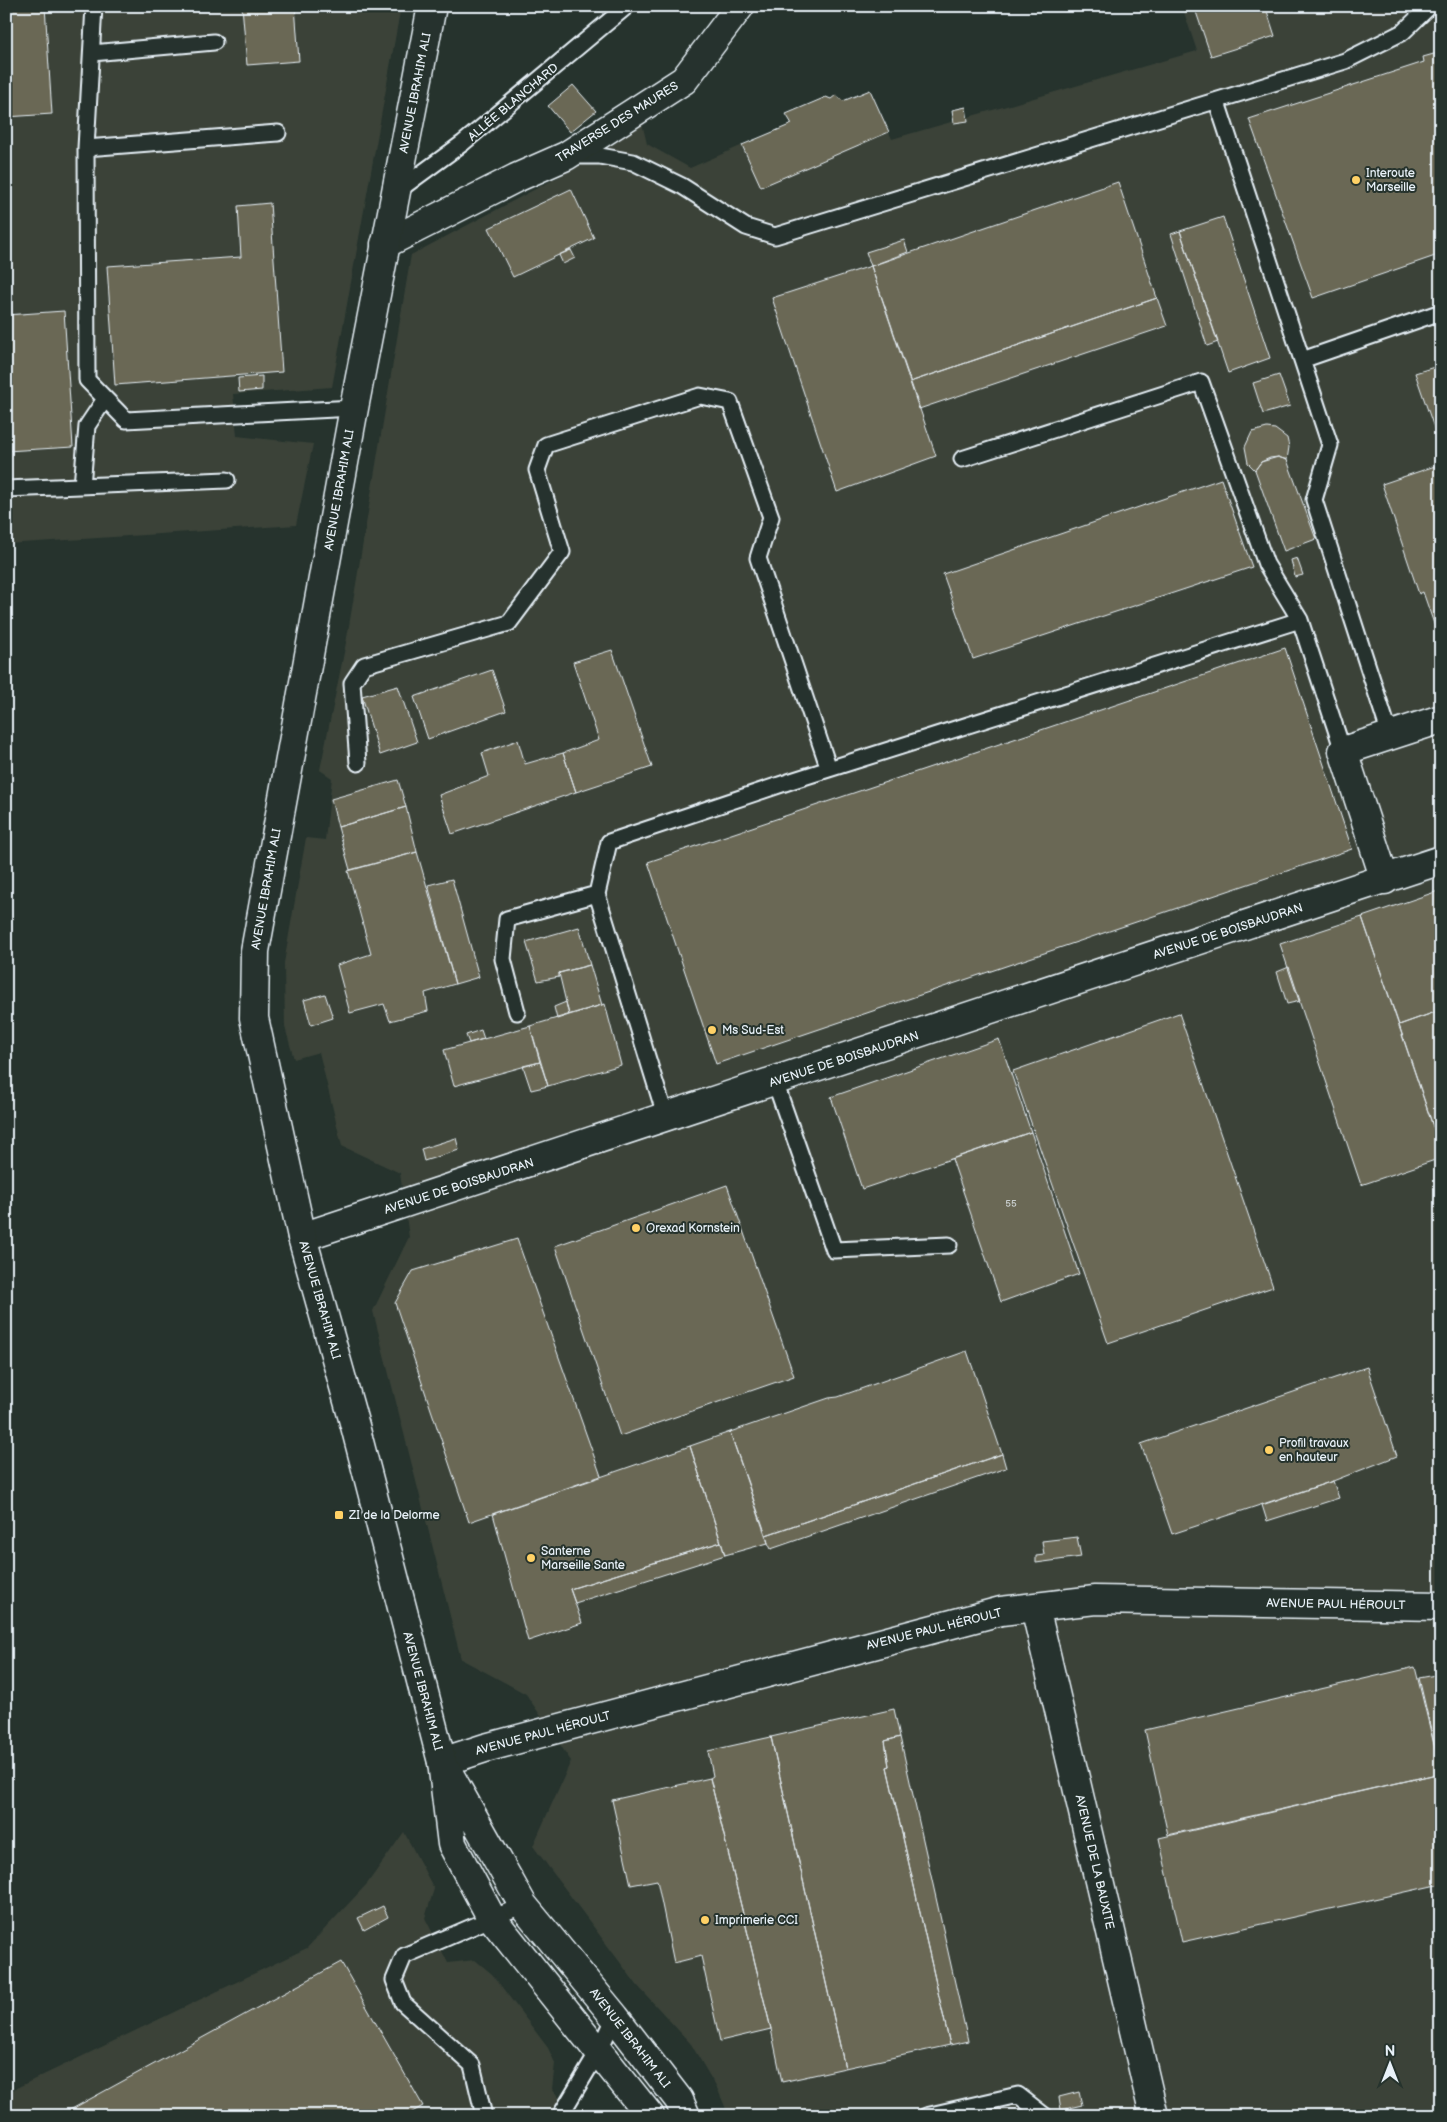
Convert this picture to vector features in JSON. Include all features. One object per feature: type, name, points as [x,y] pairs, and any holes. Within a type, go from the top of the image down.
[{"type":"street","name":"AVENUE IBRAHIM ALI","points":[[432,6],[409,133],[395,192],[354,408],[255,951],[254,1018],[302,1237],[355,1426],[442,1762],[452,1844],[491,1917],[600,2051],[650,2116]]},
{"type":"street","name":"TRAVERSE DES MAURES","points":[[385,244],[516,178],[566,156],[684,80],[740,6]]},
{"type":"street","points":[[1385,880],[1343,751],[1441,719]]},
{"type":"street","name":"AVENUE DE BOISBAUDRAN","points":[[302,1237],[776,1082],[1441,860]]},
{"type":"street","name":"AVENUE PAUL HÉROULT","points":[[442,1762],[494,1745],[1001,1611],[1095,1600],[1441,1606]]},
{"type":"street","name":"AVENUE DE LA BAUXITE","points":[[1035,1608],[1154,2116]]},
{"type":"street","name":"AVENUE IBRAHIM ALI","points":[[442,1762],[523,1905],[615,2017],[678,2100],[686,2116]]},
{"type":"lane","points":[[94,6],[86,148],[87,380],[126,420],[354,408]]},
{"type":"lane","name":"ALLÉE BLANCHARD","points":[[395,192],[464,143],[627,6]]},
{"type":"lane","points":[[566,156],[600,156],[634,162],[682,186],[746,227],[775,236],[1217,102],[1345,61],[1403,32],[1430,6]]},
{"type":"lane","points":[[92,53],[214,42]]},
{"type":"lane","points":[[1217,102],[1330,444],[1314,500],[1390,735]]},
{"type":"lane","points":[[86,148],[278,133]]},
{"type":"lane","points":[[1302,360],[1441,312]]},
{"type":"lane","points":[[962,459],[1201,382],[1266,564],[1300,620],[1343,751]]},
{"type":"lane","points":[[358,762],[352,683],[364,665],[509,623],[562,552],[537,470],[546,445],[700,396],[730,402],[771,517],[758,558],[829,769]]},
{"type":"lane","points":[[82,486],[87,426],[105,398]]},
{"type":"lane","points":[[6,489],[227,480]]},
{"type":"lane","points":[[666,1118],[596,894],[609,842],[829,769],[1300,620]]},
{"type":"lane","points":[[518,1012],[503,959],[507,919],[596,894]]},
{"type":"lane","points":[[776,1082],[834,1250],[949,1245]]},
{"type":"lane","points":[[484,2116],[472,2065],[403,2004],[394,1980],[404,1956],[491,1917],[523,1905]]},
{"type":"lane","points":[[560,2116],[600,2051],[615,2017]]},
{"type":"lane","points":[[926,2116],[1018,2095],[1045,2116]]},
{"type":"shaded area","points":[[6,6],[401,6],[332,387],[233,394],[237,436],[313,444],[296,525],[6,544]]},
{"type":"shaded area","points":[[1182,6],[1441,6],[1441,2116],[729,2116],[718,2090],[691,2044],[637,1985],[533,1846],[571,1761],[526,1694],[461,1659],[373,1311],[409,1237],[400,1173],[342,1146],[319,1052],[294,1059],[285,1027],[284,963],[306,838],[325,840],[332,778],[320,770],[347,638],[411,255],[564,174],[642,123],[647,144],[690,168],[869,90],[892,139],[1197,51]]},
{"type":"shaded area","points":[[404,1832],[434,1889],[425,1918],[448,1963],[475,1960],[492,1974],[548,2048],[555,2063],[552,2089],[574,2116],[6,2116],[6,2093],[307,1948],[367,1884]]},
{"type":"building","points":[[6,6],[45,6],[52,114],[6,117]]},
{"type":"building","points":[[242,6],[295,6],[299,61],[247,65]]},
{"type":"building","points":[[1194,6],[1254,6],[1255,11],[1266,8],[1275,36],[1211,56]]},
{"type":"building","name":"Interoute Marseille","points":[[1441,52],[1441,254],[1313,298],[1249,119],[1424,62],[1423,57]]},
{"type":"building","points":[[573,85],[596,111],[570,132],[548,106]]},
{"type":"building","points":[[870,90],[889,132],[761,187],[742,145],[792,124],[786,114],[826,97],[831,99],[836,95],[843,101]]},
{"type":"building","points":[[966,107],[968,121],[954,123],[952,110]]},
{"type":"building","points":[[1118,182],[1157,298],[910,382],[871,266]]},
{"type":"building","points":[[571,189],[594,238],[513,277],[489,228]]},
{"type":"building","points":[[270,203],[282,372],[115,385],[107,266],[241,257],[238,206]]},
{"type":"building","points":[[1223,217],[1270,358],[1228,373],[1180,231]]},
{"type":"building","points":[[1180,231],[1218,342],[1207,346],[1171,234]]},
{"type":"building","points":[[904,240],[908,252],[871,266],[866,252]]},
{"type":"building","points":[[571,250],[575,258],[563,264],[559,255]]},
{"type":"building","points":[[871,266],[936,456],[837,492],[772,298]]},
{"type":"building","points":[[1157,298],[1167,326],[919,409],[910,382]]},
{"type":"building","points":[[64,311],[73,447],[6,451],[6,315]]},
{"type":"building","points":[[1441,365],[1441,448],[1415,373]]},
{"type":"building","points":[[1279,375],[1290,406],[1263,414],[1253,383]]},
{"type":"building","points":[[262,376],[262,390],[239,392],[238,378]]},
{"type":"building","points":[[1267,428],[1275,429],[1287,438],[1289,447],[1287,460],[1278,457],[1270,458],[1261,462],[1255,470],[1248,463],[1245,447],[1252,432]]},
{"type":"building","points":[[1278,457],[1287,460],[1316,539],[1284,551],[1255,470],[1261,462]]},
{"type":"building","points":[[1441,464],[1441,644],[1423,592],[1419,594],[1382,484]]},
{"type":"building","points":[[1221,479],[1252,567],[973,659],[943,574]]},
{"type":"building","points":[[1297,558],[1303,575],[1295,577],[1291,560]]},
{"type":"building","points":[[1285,648],[1352,849],[716,1064],[648,862]]},
{"type":"building","points":[[612,650],[652,767],[576,792],[563,753],[599,740],[573,662]]},
{"type":"building","points":[[492,670],[506,711],[428,739],[414,697]]},
{"type":"building","points":[[398,686],[417,742],[380,755],[362,696]]},
{"type":"building","points":[[518,740],[525,764],[563,753],[576,792],[452,834],[439,795],[489,776],[482,753]]},
{"type":"building","points":[[398,780],[406,807],[338,827],[331,799]]},
{"type":"building","points":[[406,807],[417,852],[350,870],[338,827]]},
{"type":"building","points":[[417,852],[455,984],[425,993],[428,1011],[390,1021],[384,1004],[350,1013],[337,965],[371,954],[348,871]]},
{"type":"building","points":[[452,879],[479,977],[455,984],[428,885]]},
{"type":"building","points":[[1441,890],[1441,1010],[1399,1025],[1362,917]]},
{"type":"building","points":[[1362,917],[1441,1150],[1441,1158],[1361,1185],[1280,944]]},
{"type":"building","points":[[579,927],[590,965],[559,973],[559,977],[538,981],[526,942]]},
{"type":"building","points":[[590,965],[602,1005],[569,1015],[559,973]]},
{"type":"building","points":[[1289,967],[1300,1001],[1287,1004],[1277,972]]},
{"type":"building","points":[[325,994],[333,1018],[311,1025],[304,1000]]},
{"type":"building","points":[[566,1002],[569,1015],[557,1019],[554,1007]]},
{"type":"building","points":[[605,1004],[621,1065],[548,1086],[530,1026]]},
{"type":"building","points":[[1441,1010],[1441,1150],[1399,1025]]},
{"type":"building","points":[[1179,1013],[1273,1287],[1108,1343],[1013,1071]]},
{"type":"building","points":[[530,1026],[540,1062],[454,1086],[444,1050]]},
{"type":"building","points":[[481,1030],[484,1039],[469,1043],[466,1035]]},
{"type":"building","points":[[999,1039],[1031,1132],[862,1189],[831,1097]]},
{"type":"building","points":[[540,1062],[548,1086],[531,1090],[523,1066]]},
{"type":"building","points":[[1031,1132],[1079,1274],[1001,1302],[952,1159]]},
{"type":"building","points":[[456,1138],[459,1150],[424,1161],[421,1149]]},
{"type":"building","points":[[727,1185],[794,1376],[620,1436],[555,1246]]},
{"type":"building","points":[[517,1239],[601,1476],[469,1522],[395,1303],[413,1271]]},
{"type":"building","points":[[967,1351],[1002,1454],[766,1535],[730,1432],[829,1398],[838,1397]]},
{"type":"building","name":"Profil travaux en hauteur","points":[[1367,1367],[1397,1456],[1333,1481],[1172,1534],[1141,1444]]},
{"type":"building","points":[[730,1432],[768,1543],[725,1555],[690,1446]]},
{"type":"building","points":[[690,1446],[721,1542],[570,1589],[582,1623],[528,1641],[493,1514]]},
{"type":"building","points":[[1002,1454],[1006,1468],[771,1549],[768,1543],[766,1535]]},
{"type":"building","points":[[1333,1481],[1339,1498],[1267,1521],[1262,1505]]},
{"type":"building","points":[[1077,1537],[1081,1557],[1036,1563],[1036,1556],[1044,1555],[1042,1541]]},
{"type":"building","points":[[721,1542],[725,1555],[575,1603],[570,1589]]},
{"type":"building","points":[[1415,1667],[1441,1773],[1168,1835],[1145,1730]]},
{"type":"building","points":[[1441,1674],[1441,1773],[1419,1678]]},
{"type":"building","points":[[894,1709],[900,1737],[885,1741],[889,1766],[887,1767],[950,2045],[845,2068],[771,1737]]},
{"type":"building","points":[[771,1737],[845,2068],[782,2082],[771,2029],[710,1778],[713,1776],[708,1751]]},
{"type":"building","points":[[900,1737],[968,2041],[950,2045],[887,1767],[889,1766],[885,1741]]},
{"type":"building","points":[[1441,1773],[1441,1884],[1182,1942],[1159,1838]]},
{"type":"building","name":"Imprimerie CCI","points":[[710,1778],[771,2029],[720,2041],[701,1956],[674,1963],[657,1880],[631,1885],[612,1800]]},
{"type":"building","points":[[383,1906],[388,1917],[364,1930],[358,1918]]},
{"type":"building","points":[[341,1962],[423,2106],[405,2116],[59,2116]]},
{"type":"building","points":[[1079,2092],[1082,2105],[1061,2110],[1059,2097]]},
{"type":"place","name":"Interoute Marseille","points":[[1356,180]]},
{"type":"place","name":"Ms Sud-Est","points":[[712,1030]]},
{"type":"place","name":"Orexad Kornstein","points":[[636,1228]]},
{"type":"place","name":"Profil travaux en hauteur","points":[[1269,1450]]},
{"type":"place","name":"ZI de la Delorme","points":[[339,1515]]},
{"type":"place","name":"Santerne Marseille Sante","points":[[531,1558]]},
{"type":"place","name":"Imprimerie CCI","points":[[705,1920]]}]
